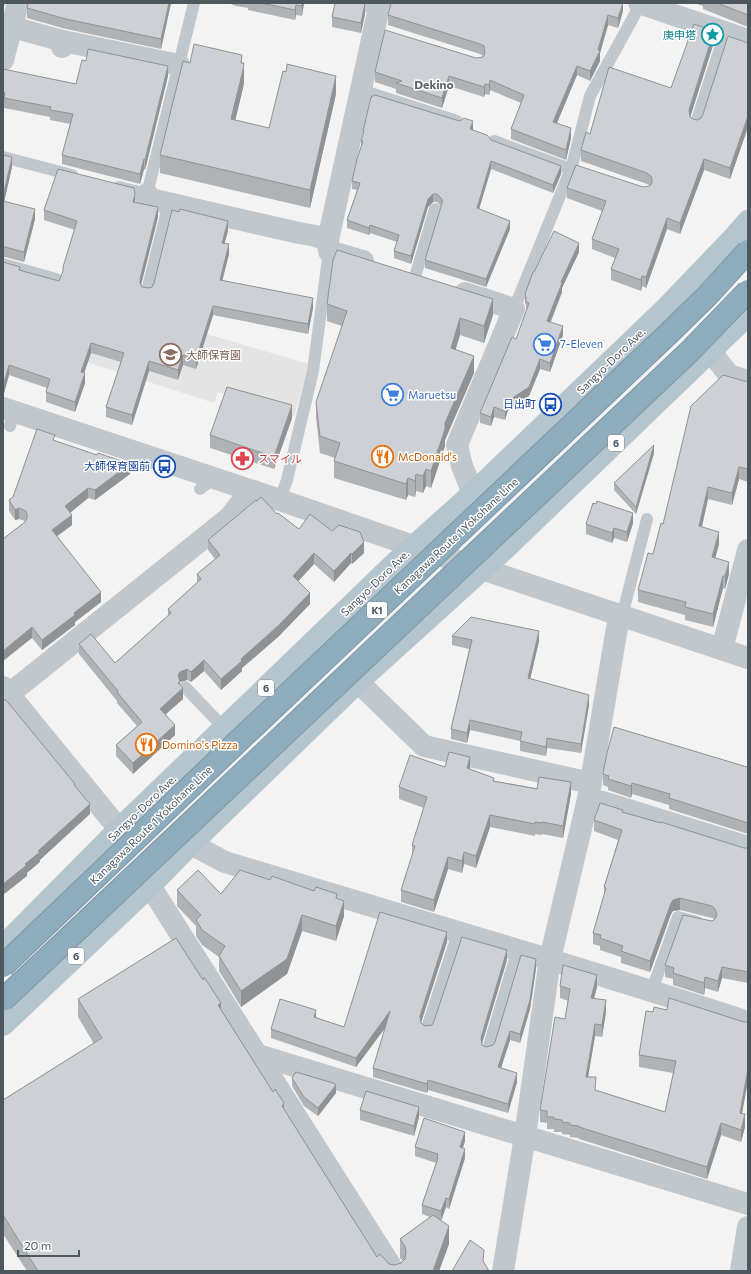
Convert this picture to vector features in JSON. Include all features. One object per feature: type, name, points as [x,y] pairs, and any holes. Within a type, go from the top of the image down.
[{"type":"highway","name":"Kanagawa Route 1 Yokohane Line","points":[[3,966],[666,336],[707,296],[748,251]]},
{"type":"highway","name":"K1","points":[[3,1000],[689,352],[748,291]]},
{"type":"main road","name":"Sangyo-Doro Ave.","points":[[3,946],[119,829],[413,546],[473,493],[664,310],[748,221]]},
{"type":"main road","name":"6","points":[[3,1025],[150,886],[191,844],[358,682],[482,569],[711,352],[748,314]]},
{"type":"street","points":[[3,60],[18,3]]},
{"type":"street","points":[[640,3],[748,40]]},
{"type":"street","points":[[329,245],[361,90],[380,19]]},
{"type":"street","points":[[12,27],[62,44],[179,65]]},
{"type":"street","points":[[147,194],[146,198],[258,229],[298,238],[316,236],[329,245],[400,273],[514,309],[457,445],[462,466],[473,493]]},
{"type":"street","points":[[711,352],[729,375],[748,381]]},
{"type":"street","points":[[9,415],[189,464],[207,484],[254,491],[620,616],[748,658]]},
{"type":"street","points":[[254,491],[240,504],[230,517],[139,590],[5,693],[119,829],[150,886],[394,1271]]},
{"type":"street","points":[[722,649],[748,550]]},
{"type":"street","points":[[503,1271],[525,1136],[550,959],[589,791],[620,616]]},
{"type":"street","points":[[358,682],[424,746],[589,791],[604,802],[748,847]]},
{"type":"street","points":[[191,844],[225,862],[458,933],[518,949],[652,990],[748,1022]]},
{"type":"street","points":[[258,1056],[748,1204]]},
{"type":"street","points":[[744,1265],[748,1227]]},
{"type":"lane","points":[[110,184],[147,194],[194,3]]},
{"type":"lane","points":[[352,3],[380,19]]},
{"type":"lane","points":[[514,309],[571,167],[590,96],[640,3]]},
{"type":"lane","points":[[696,123],[725,33]]},
{"type":"lane","points":[[361,90],[458,121]]},
{"type":"lane","points":[[494,141],[587,171]]},
{"type":"lane","points":[[3,157],[80,177]]},
{"type":"lane","points":[[147,291],[168,203]]},
{"type":"lane","points":[[400,273],[435,209]]},
{"type":"lane","points":[[280,500],[287,480],[313,371],[329,245]]},
{"type":"lane","points":[[3,264],[56,278]]},
{"type":"lane","points":[[620,616],[647,519]]},
{"type":"lane","points":[[185,687],[224,728]]},
{"type":"lane","points":[[652,990],[678,918],[710,924]]},
{"type":"lane","points":[[427,1028],[458,933]]},
{"type":"lane","points":[[488,1049],[518,949]]},
{"type":"shaded area","name":"大師保育園","points":[[50,288],[309,364],[294,417],[218,392],[214,403],[34,345]]},
{"type":"building","points":[[28,3],[169,3],[161,39],[66,19],[27,8]]},
{"type":"building","points":[[261,3],[302,3],[302,6],[296,5],[295,10]]},
{"type":"building","points":[[335,3],[365,4],[361,23],[332,17]]},
{"type":"building","points":[[391,3],[623,3],[618,18],[608,15],[598,50],[600,51],[590,71],[577,66],[553,122],[571,128],[566,150],[511,129],[524,95],[490,80],[489,85],[485,84],[484,87],[449,76],[442,98],[396,83],[402,81],[375,72],[385,30],[476,58],[483,57],[485,53],[484,46],[480,44],[388,15]]},
{"type":"building","points":[[717,3],[748,3],[748,15]]},
{"type":"building","points":[[694,24],[714,31],[689,110],[690,117],[697,120],[701,118],[703,114],[728,36],[748,43],[748,116],[730,168],[704,159],[680,223],[667,218],[646,277],[642,276],[641,280],[611,269],[619,249],[592,239],[606,201],[567,188],[576,165],[643,187],[650,186],[652,179],[647,173],[581,150],[586,132],[590,134],[609,67],[671,88]]},
{"type":"building","points":[[194,44],[242,55],[241,63],[244,63],[243,70],[231,119],[269,128],[283,71],[286,72],[287,64],[336,76],[310,190],[160,155],[183,61],[190,63]]},
{"type":"building","points":[[88,49],[168,66],[145,160],[144,159],[140,174],[62,155],[73,114],[50,110],[51,107],[4,98],[3,69],[76,84],[82,60],[86,61]]},
{"type":"building","points":[[375,95],[456,120],[460,121],[464,118],[473,121],[470,129],[487,135],[491,140],[561,166],[553,185],[491,161],[477,208],[510,221],[486,279],[425,260],[442,203],[442,199],[437,194],[433,194],[428,199],[411,256],[394,251],[399,235],[370,225],[369,228],[347,220],[360,183],[352,181],[363,141],[361,141],[371,97]]},
{"type":"building","points":[[3,155],[12,157],[3,197]]},
{"type":"building","points":[[58,169],[134,188],[135,194],[133,202],[158,207],[140,279],[142,287],[152,287],[154,283],[172,210],[179,212],[180,209],[228,221],[222,243],[229,244],[220,280],[313,298],[308,324],[213,306],[196,359],[183,355],[178,370],[149,361],[132,415],[106,407],[124,353],[91,343],[81,372],[85,373],[75,402],[46,392],[50,379],[9,365],[3,383],[3,262],[20,267],[19,270],[59,281],[77,221],[44,210]]},
{"type":"building","points":[[3,201],[35,209],[24,252],[3,247]]},
{"type":"building","points":[[554,231],[579,243],[561,282],[562,283],[547,321],[563,326],[550,363],[540,359],[529,387],[508,401],[505,411],[494,407],[491,417],[480,413],[512,337],[516,339],[529,303],[526,302],[525,294],[533,272]]},
{"type":"building","name":"Maruetsu","points":[[337,250],[493,299],[484,326],[460,318],[451,348],[474,356],[445,423],[445,429],[431,471],[426,469],[423,476],[416,474],[415,481],[408,478],[406,484],[334,461],[340,443],[320,436],[316,402],[347,311],[327,304],[333,260]]},
{"type":"building","points":[[723,375],[748,382],[748,469],[739,467],[732,493],[708,487],[699,526],[719,532],[712,557],[729,562],[725,576],[723,576],[713,614],[685,607],[686,602],[638,590],[648,553],[653,554],[661,523],[663,524],[691,406]]},
{"type":"building","points":[[227,387],[292,405],[274,457],[210,435]]},
{"type":"building","points":[[37,429],[55,435],[53,440],[97,455],[98,453],[130,464],[95,490],[88,488],[65,506],[72,515],[52,530],[101,592],[74,613],[75,615],[42,640],[32,627],[3,651],[3,539],[25,522],[27,518],[26,511],[19,508],[15,510],[9,500],[13,497]]},
{"type":"building","points":[[654,445],[636,507],[614,483]]},
{"type":"building","points":[[261,497],[277,514],[278,513],[299,529],[310,514],[332,531],[339,525],[360,532],[364,542],[334,571],[314,553],[293,576],[310,593],[278,626],[241,659],[242,661],[221,679],[204,660],[191,672],[187,669],[180,672],[178,675],[180,682],[178,683],[183,688],[160,709],[175,725],[133,763],[116,745],[142,722],[79,644],[91,634],[115,663],[171,613],[168,609],[201,579],[197,574],[220,555],[208,540]]},
{"type":"building","points":[[597,501],[633,513],[627,532],[614,528],[612,533],[586,524],[593,503],[596,504]]},
{"type":"building","points":[[471,617],[539,631],[528,678],[589,695],[581,744],[547,738],[546,747],[520,741],[522,732],[470,720],[467,733],[451,729],[472,640],[452,636]]},
{"type":"building","points":[[3,700],[6,700],[90,804],[38,851],[40,852],[25,864],[27,865],[3,884]]},
{"type":"building","points":[[614,727],[747,767],[748,764],[748,823],[669,798],[670,794],[632,783],[631,786],[608,779],[609,776],[603,773]]},
{"type":"building","points":[[449,752],[470,757],[467,768],[494,778],[493,781],[537,789],[539,777],[571,782],[563,826],[542,822],[535,822],[535,824],[490,815],[476,856],[464,852],[462,861],[448,857],[434,900],[401,890],[415,846],[412,845],[427,797],[399,787],[410,755],[445,767]]},
{"type":"building","points":[[600,803],[623,810],[622,812],[748,848],[748,972],[722,967],[718,981],[705,977],[704,983],[673,973],[674,968],[665,965],[683,915],[712,921],[717,915],[712,906],[680,898],[673,900],[650,961],[621,951],[623,946],[600,938],[601,935],[593,933],[606,888],[604,887],[622,830],[594,820]]},
{"type":"building","points":[[198,870],[221,894],[240,870],[270,880],[272,876],[314,891],[316,887],[337,894],[336,898],[344,901],[336,926],[302,915],[287,959],[241,991],[219,956],[225,946],[202,930],[196,920],[201,915],[177,890]]},
{"type":"building","points":[[380,912],[447,932],[420,1016],[421,1023],[425,1026],[432,1025],[434,1021],[462,937],[507,950],[481,1038],[482,1045],[486,1047],[493,1045],[495,1042],[521,955],[536,959],[530,1000],[520,1034],[510,1031],[498,1067],[517,1073],[508,1104],[428,1080],[427,1084],[373,1068],[390,1011],[356,1058],[271,1029],[280,999],[316,1010],[314,1017],[344,1027]]},
{"type":"building","points":[[176,938],[203,980],[204,977],[221,1003],[218,1005],[273,1092],[275,1089],[284,1103],[282,1106],[377,1257],[380,1254],[389,1264],[395,1265],[401,1263],[405,1259],[406,1253],[405,1246],[400,1239],[433,1215],[449,1226],[433,1271],[38,1271],[3,1215],[3,1100],[102,1038],[78,999]]},
{"type":"building","points":[[563,965],[597,975],[591,998],[606,1000],[602,1025],[595,1024],[586,1077],[596,1077],[595,1090],[665,1112],[676,1061],[639,1055],[646,1011],[653,1012],[654,1007],[667,1010],[669,998],[748,1022],[748,1069],[740,1113],[745,1114],[741,1130],[721,1123],[707,1167],[579,1126],[570,1125],[570,1123],[562,1122],[562,1120],[554,1119],[554,1117],[547,1117],[547,1111],[540,1110],[555,1017],[565,1019],[570,989],[560,986]]},
{"type":"building","points":[[296,1072],[336,1085],[318,1108],[304,1097],[292,1078]]},
{"type":"building","points":[[366,1091],[419,1107],[414,1126],[360,1110]]},
{"type":"building","points":[[424,1118],[465,1132],[460,1147],[465,1149],[449,1199],[446,1198],[441,1211],[422,1205],[438,1158],[438,1154],[415,1147]]},
{"type":"building","points":[[470,1240],[484,1250],[483,1261],[488,1271],[452,1271]]},
{"type":"place","name":"庚申塔","points":[[712,35]]},
{"type":"place","name":"7-Eleven","points":[[545,344]]},
{"type":"place","name":"大師保育園","points":[[170,355]]},
{"type":"place","name":"Maruetsu","points":[[393,395]]},
{"type":"place","name":"日出町","points":[[551,404]]},
{"type":"place","name":"McDonald's","points":[[382,457]]},
{"type":"place","name":"スマイル","points":[[242,459]]},
{"type":"place","name":"大師保育園前","points":[[165,466]]},
{"type":"place","name":"Domino's Pizza","points":[[146,745]]},
{"type":"district","name":"Dekino","points":[[434,85]]}]
